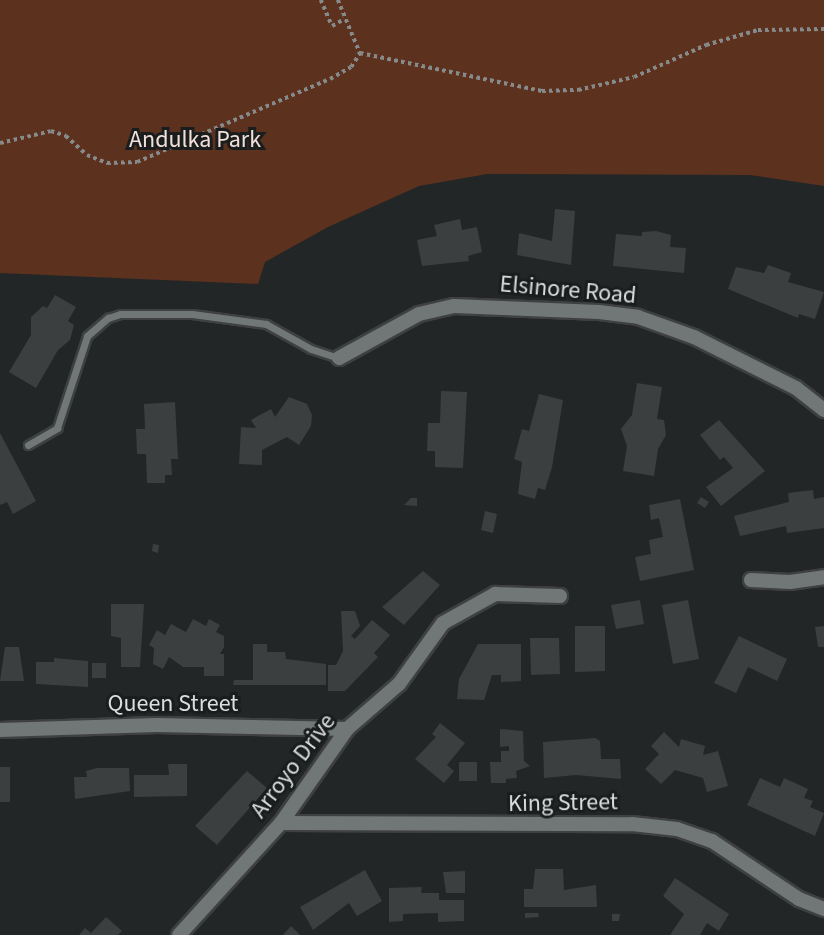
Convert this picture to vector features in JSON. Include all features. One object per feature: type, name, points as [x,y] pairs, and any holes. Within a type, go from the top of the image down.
[{"type":"street","name":"Elsinore Road","points":[[339,358],[419,314],[454,306],[599,312],[638,317],[694,337],[796,388],[824,410]]},
{"type":"street","points":[[751,580],[790,582],[824,577]]},
{"type":"street","name":"Arroyo Drive","points":[[179,935],[281,823],[346,729],[399,684],[443,624],[474,603],[495,594],[560,596]]},
{"type":"street","name":"Queen Street","points":[[0,730],[157,725],[346,729]]},
{"type":"street","name":"King Street","points":[[281,823],[632,824],[677,829],[712,841],[799,899],[824,908]]},
{"type":"lane","points":[[28,445],[57,428],[87,336],[108,318],[121,314],[192,314],[266,324],[311,349],[339,358]]},
{"type":"path","points":[[321,0],[332,26],[344,19]]},
{"type":"path","points":[[338,0],[360,53]]},
{"type":"path","points":[[360,53],[542,91],[578,90],[634,77],[706,45],[758,30],[824,29]]},
{"type":"path","points":[[0,143],[51,131],[66,136],[87,155],[107,163],[137,162],[330,79],[351,67],[360,53]]},
{"type":"green space","name":"Andulka Park","points":[[0,0],[824,0],[824,186],[750,175],[487,174],[419,186],[328,227],[265,262],[258,284],[0,273]]},
{"type":"building","points":[[555,209],[575,211],[571,265],[517,255],[519,233],[552,241]]},
{"type":"building","points":[[460,219],[462,230],[477,227],[482,252],[468,256],[469,261],[422,266],[417,240],[437,236],[434,225]]},
{"type":"building","points":[[656,231],[671,235],[670,247],[686,248],[684,273],[613,266],[616,234],[642,236],[642,232]]},
{"type":"building","points":[[768,265],[791,273],[788,282],[824,292],[815,319],[799,314],[798,318],[728,289],[736,267],[764,273]]},
{"type":"building","points":[[55,295],[76,307],[68,321],[74,325],[70,340],[58,350],[36,388],[9,372],[31,335],[31,317],[43,306],[47,308]]},
{"type":"building","points":[[637,383],[662,387],[657,419],[664,420],[666,435],[658,449],[654,476],[623,471],[627,446],[621,429],[632,415]]},
{"type":"building","points":[[441,391],[467,392],[463,468],[435,467],[435,451],[427,451],[428,423],[440,423]]},
{"type":"building","points":[[539,394],[563,400],[552,467],[545,490],[538,488],[535,499],[518,494],[522,462],[514,459],[522,429],[529,431]]},
{"type":"building","points":[[289,397],[307,404],[312,415],[311,426],[299,445],[287,437],[262,450],[262,465],[239,464],[241,427],[256,428],[251,420],[271,409],[275,417]]},
{"type":"building","points":[[175,402],[178,459],[171,459],[172,475],[165,475],[165,483],[147,483],[146,454],[137,454],[136,429],[145,429],[144,404]]},
{"type":"building","points":[[719,420],[765,471],[721,506],[706,487],[733,468],[724,457],[720,460],[700,435]]},
{"type":"building","points":[[0,433],[36,501],[13,514],[7,502],[0,505]]},
{"type":"building","points":[[813,490],[814,499],[824,497],[824,528],[787,533],[786,526],[740,536],[734,516],[789,502],[788,493]]},
{"type":"building","points":[[701,497],[709,502],[705,508],[697,503]]},
{"type":"building","points":[[411,498],[417,498],[417,506],[404,505]]},
{"type":"building","points":[[680,499],[694,570],[640,581],[635,557],[651,554],[649,540],[663,537],[659,518],[651,520],[649,505]]},
{"type":"building","points":[[485,511],[497,514],[493,533],[481,530]]},
{"type":"building","points":[[153,544],[159,545],[158,553],[152,551]]},
{"type":"building","points":[[423,571],[440,585],[404,625],[382,607]]},
{"type":"building","points":[[640,600],[644,624],[616,629],[611,605]]},
{"type":"building","points":[[688,600],[699,659],[673,664],[662,605]]},
{"type":"building","points":[[111,604],[144,604],[140,667],[121,667],[121,638],[111,636]]},
{"type":"building","points":[[341,611],[355,611],[360,626],[351,636],[355,639],[372,620],[390,635],[374,653],[378,657],[345,691],[328,691],[328,665],[336,665],[343,651]]},
{"type":"building","points":[[193,619],[206,626],[209,619],[220,625],[216,632],[224,636],[224,647],[220,654],[224,654],[224,676],[204,676],[204,667],[183,667],[169,657],[163,669],[153,664],[154,648],[149,645],[157,630],[165,635],[171,624],[186,632]]},
{"type":"building","points":[[575,626],[605,626],[605,671],[575,672]]},
{"type":"building","points":[[824,626],[824,647],[818,647],[815,627]]},
{"type":"building","points":[[739,636],[787,659],[777,681],[748,667],[736,693],[714,683]]},
{"type":"building","points":[[530,638],[559,638],[560,674],[531,675]]},
{"type":"building","points":[[253,644],[267,644],[267,652],[285,652],[286,659],[326,664],[326,685],[233,685],[234,680],[253,680]]},
{"type":"building","points":[[478,644],[521,644],[521,681],[501,682],[501,675],[492,675],[484,700],[457,699],[459,679]]},
{"type":"building","points":[[5,647],[19,647],[24,681],[0,681]]},
{"type":"building","points":[[54,658],[88,661],[88,687],[36,684],[36,662],[54,662]]},
{"type":"building","points":[[92,663],[106,663],[106,678],[92,678]]},
{"type":"building","points":[[440,723],[465,743],[447,765],[454,771],[444,783],[415,759],[436,737],[432,734]]},
{"type":"building","points":[[500,729],[523,731],[524,761],[530,766],[516,771],[517,778],[506,779],[506,783],[491,783],[490,762],[501,762],[501,751],[509,751],[509,746],[500,747]]},
{"type":"building","points":[[664,732],[679,747],[681,739],[705,746],[703,755],[718,751],[728,786],[707,792],[703,778],[675,770],[661,784],[645,769],[659,754],[651,746]]},
{"type":"building","points":[[595,738],[600,741],[601,759],[620,759],[621,779],[576,775],[544,778],[543,742]]},
{"type":"building","points":[[459,762],[477,762],[477,781],[459,781]]},
{"type":"building","points":[[168,764],[187,764],[187,796],[134,797],[134,775],[169,775]]},
{"type":"building","points":[[0,767],[10,767],[10,802],[0,802]]},
{"type":"building","points":[[97,768],[129,768],[130,791],[75,799],[74,777],[87,777],[86,771]]},
{"type":"building","points":[[247,771],[267,788],[217,845],[195,826]]},
{"type":"building","points":[[760,778],[780,787],[784,778],[808,789],[804,798],[813,801],[810,807],[824,813],[815,836],[747,805]]},
{"type":"building","points":[[535,869],[563,869],[564,890],[596,885],[597,907],[524,907],[524,889],[533,889]]},
{"type":"building","points":[[365,870],[382,901],[357,916],[349,903],[313,930],[300,907]]},
{"type":"building","points":[[465,871],[465,893],[446,893],[443,872]]},
{"type":"building","points":[[675,878],[729,914],[719,931],[707,923],[700,935],[670,935],[684,914],[663,896]]},
{"type":"building","points":[[422,887],[421,893],[439,893],[439,900],[464,900],[464,921],[438,922],[438,913],[403,914],[403,921],[389,922],[389,888]]},
{"type":"building","points":[[525,913],[538,913],[539,917],[525,918]]},
{"type":"building","points":[[612,914],[620,914],[619,921],[612,921]]},
{"type":"building","points":[[106,917],[122,931],[118,935],[79,935],[85,928],[91,933]]},
{"type":"building","points":[[291,926],[300,935],[283,935]]}]
